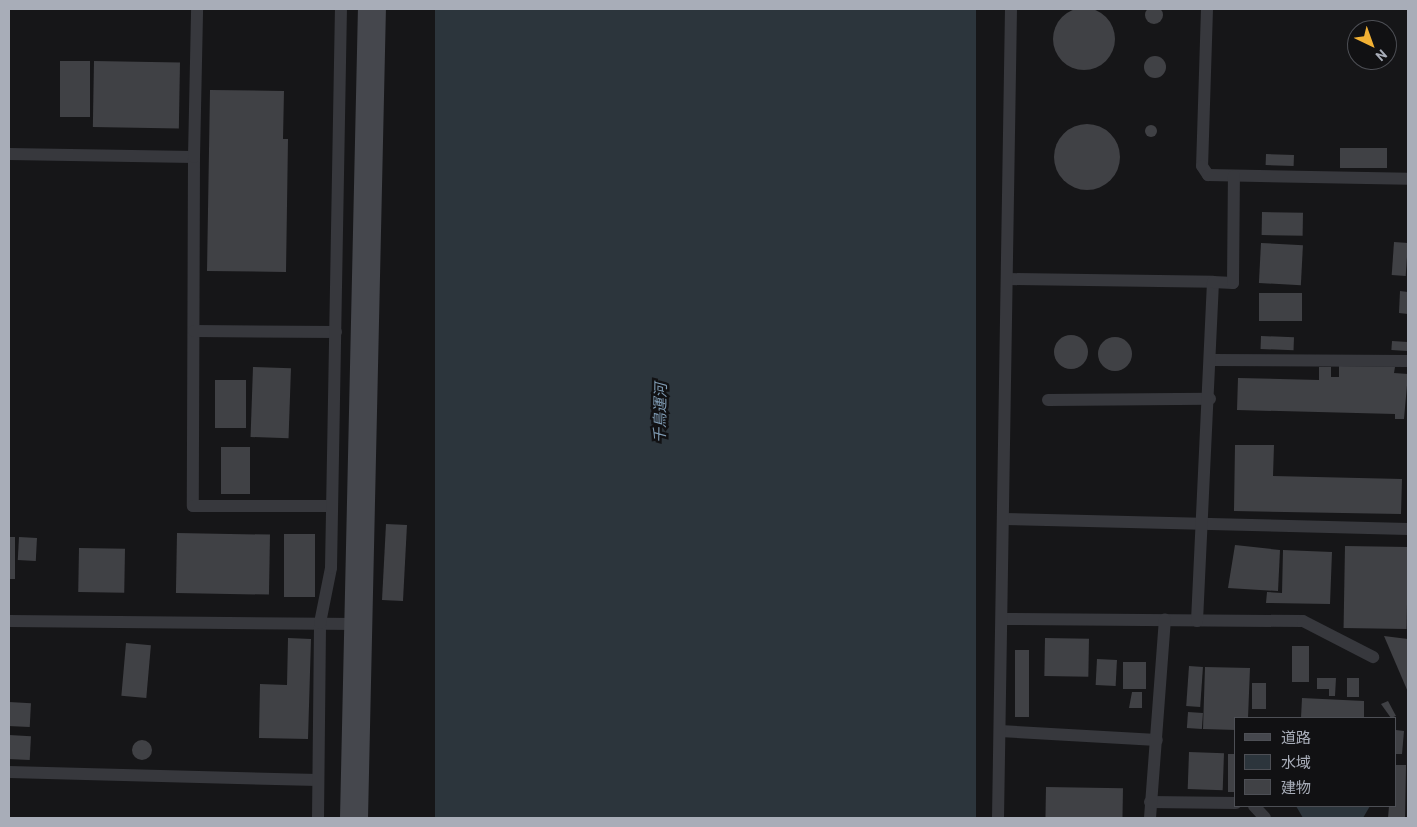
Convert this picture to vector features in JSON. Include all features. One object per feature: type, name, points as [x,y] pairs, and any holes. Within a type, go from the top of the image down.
[{"type":"street","points":[[354,818],[372,9]]},
{"type":"lane","points":[[197,9],[194,157],[193,506],[332,506]]},
{"type":"lane","points":[[318,818],[320,623],[331,568],[341,9]]},
{"type":"lane","points":[[998,818],[1009,279],[1011,9]]},
{"type":"lane","points":[[1206,9],[1202,166],[1208,176],[1408,179]]},
{"type":"lane","points":[[9,154],[194,157]]},
{"type":"lane","points":[[1009,279],[1213,282],[1233,284],[1234,176]]},
{"type":"lane","points":[[1198,620],[1212,360],[1213,282]]},
{"type":"lane","points":[[194,331],[336,332]]},
{"type":"lane","points":[[1212,360],[1408,361]]},
{"type":"lane","points":[[1048,400],[1210,399]]},
{"type":"lane","points":[[1003,519],[1408,529]]},
{"type":"lane","points":[[1002,619],[1303,621],[1373,657]]},
{"type":"lane","points":[[1150,818],[1164,620]]},
{"type":"lane","points":[[9,621],[358,624]]},
{"type":"lane","points":[[1000,731],[1157,740]]},
{"type":"lane","points":[[9,772],[318,780]]},
{"type":"lane","points":[[1150,802],[1234,803]]},
{"type":"lane","points":[[1255,807],[1265,818]]},
{"type":"water","name":"千鳥運河","points":[[435,9],[976,9],[976,818],[435,818]]},
{"type":"water","points":[[1297,807],[1369,807],[1363,818],[1303,818]]},
{"type":"building","points":[[1154,6],[1160,9],[1163,15],[1160,21],[1154,24],[1148,21],[1145,15],[1148,9]]},
{"type":"building","points":[[1078,8],[1090,8],[1106,17],[1113,27],[1115,39],[1113,51],[1106,61],[1090,70],[1078,70],[1067,65],[1058,56],[1053,45],[1053,33],[1058,22],[1067,13]]},
{"type":"building","points":[[1151,56],[1159,56],[1166,63],[1166,71],[1159,78],[1151,78],[1144,71],[1144,63]]},
{"type":"building","points":[[60,61],[90,61],[90,117],[60,117]]},
{"type":"building","points":[[94,61],[180,63],[179,128],[93,127]]},
{"type":"building","points":[[210,90],[284,91],[283,139],[288,139],[286,272],[207,271]]},
{"type":"building","points":[[1087,124],[1100,126],[1110,134],[1118,144],[1120,157],[1118,170],[1110,180],[1100,188],[1087,190],[1074,188],[1064,180],[1056,170],[1054,157],[1056,144],[1064,134],[1074,126]]},
{"type":"building","points":[[1153,125],[1156,126],[1156,136],[1149,137],[1146,136],[1145,129],[1146,126]]},
{"type":"building","points":[[1340,148],[1387,148],[1387,168],[1340,168]]},
{"type":"building","points":[[1266,154],[1294,155],[1294,166],[1266,165]]},
{"type":"building","points":[[1262,212],[1303,213],[1303,236],[1262,235]]},
{"type":"building","points":[[1394,242],[1408,243],[1406,276],[1392,275]]},
{"type":"building","points":[[1261,243],[1303,245],[1301,285],[1259,283]]},
{"type":"building","points":[[1400,291],[1408,292],[1408,314],[1399,313]]},
{"type":"building","points":[[1259,293],[1302,293],[1302,321],[1259,321]]},
{"type":"building","points":[[1071,335],[1078,336],[1083,340],[1087,345],[1087,359],[1083,364],[1078,368],[1071,369],[1064,368],[1059,364],[1055,359],[1054,352],[1055,345],[1059,340],[1064,336]]},
{"type":"building","points":[[1261,336],[1294,337],[1294,350],[1261,349]]},
{"type":"building","points":[[1115,337],[1122,338],[1127,342],[1131,347],[1131,361],[1127,366],[1122,370],[1115,371],[1108,370],[1103,366],[1099,361],[1098,354],[1099,347],[1103,342],[1108,338]]},
{"type":"building","points":[[1392,341],[1408,342],[1407,351],[1391,350]]},
{"type":"building","points":[[1339,366],[1395,367],[1394,373],[1408,374],[1404,419],[1395,419],[1395,414],[1237,410],[1238,378],[1319,380],[1319,367],[1331,367],[1331,377],[1339,377]]},
{"type":"building","points":[[253,367],[291,368],[289,438],[251,437]]},
{"type":"building","points":[[215,380],[246,380],[246,428],[215,428]]},
{"type":"building","points":[[1235,445],[1274,445],[1273,476],[1402,479],[1401,514],[1234,511]]},
{"type":"building","points":[[221,447],[250,447],[250,494],[221,494]]},
{"type":"building","points":[[386,524],[407,525],[403,601],[382,600]]},
{"type":"building","points":[[177,533],[270,535],[269,595],[176,593]]},
{"type":"building","points":[[284,534],[315,534],[315,597],[284,597]]},
{"type":"building","points":[[9,537],[15,537],[15,579],[9,579]]},
{"type":"building","points":[[19,537],[37,538],[36,561],[18,560]]},
{"type":"building","points":[[1235,545],[1280,550],[1278,591],[1228,588]]},
{"type":"building","points":[[1345,546],[1408,547],[1407,629],[1344,628]]},
{"type":"building","points":[[79,548],[125,549],[124,593],[78,592]]},
{"type":"building","points":[[1283,550],[1332,552],[1330,604],[1266,603],[1267,592],[1282,593]]},
{"type":"building","points":[[1384,636],[1408,639],[1408,692]]},
{"type":"building","points":[[288,638],[311,639],[308,739],[259,738],[260,684],[287,685]]},
{"type":"building","points":[[1045,638],[1089,639],[1088,677],[1044,676]]},
{"type":"building","points":[[126,643],[151,645],[146,698],[121,696]]},
{"type":"building","points":[[1292,646],[1309,646],[1309,682],[1292,682]]},
{"type":"building","points":[[1015,650],[1029,650],[1029,717],[1015,717]]},
{"type":"building","points":[[1097,659],[1117,660],[1116,686],[1096,685]]},
{"type":"building","points":[[1123,662],[1146,662],[1146,689],[1123,689]]},
{"type":"building","points":[[1189,666],[1203,667],[1200,707],[1186,706]]},
{"type":"building","points":[[1205,667],[1250,668],[1248,717],[1234,717],[1234,730],[1203,729]]},
{"type":"building","points":[[1317,678],[1336,678],[1335,696],[1329,696],[1329,689],[1317,689]]},
{"type":"building","points":[[1347,678],[1359,678],[1359,697],[1347,697]]},
{"type":"building","points":[[1252,683],[1266,683],[1266,709],[1252,709]]},
{"type":"building","points":[[1132,692],[1142,692],[1142,708],[1129,708]]},
{"type":"building","points":[[1302,698],[1364,701],[1364,717],[1301,717]]},
{"type":"building","points":[[1388,701],[1396,716],[1390,717],[1381,704]]},
{"type":"building","points":[[9,702],[31,703],[30,727],[9,726]]},
{"type":"building","points":[[1188,712],[1203,713],[1202,729],[1187,728]]},
{"type":"building","points":[[1397,730],[1404,731],[1402,754],[1397,754]]},
{"type":"building","points":[[9,735],[31,736],[30,760],[9,759]]},
{"type":"building","points":[[142,740],[149,743],[152,750],[149,757],[142,760],[135,757],[132,750],[135,743]]},
{"type":"building","points":[[1189,752],[1224,753],[1223,790],[1188,789]]},
{"type":"building","points":[[1228,754],[1234,754],[1234,792],[1228,792]]},
{"type":"building","points":[[1397,765],[1406,765],[1405,818],[1388,818],[1389,807],[1397,807]]},
{"type":"building","points":[[1046,787],[1123,788],[1122,818],[1045,818]]}]
